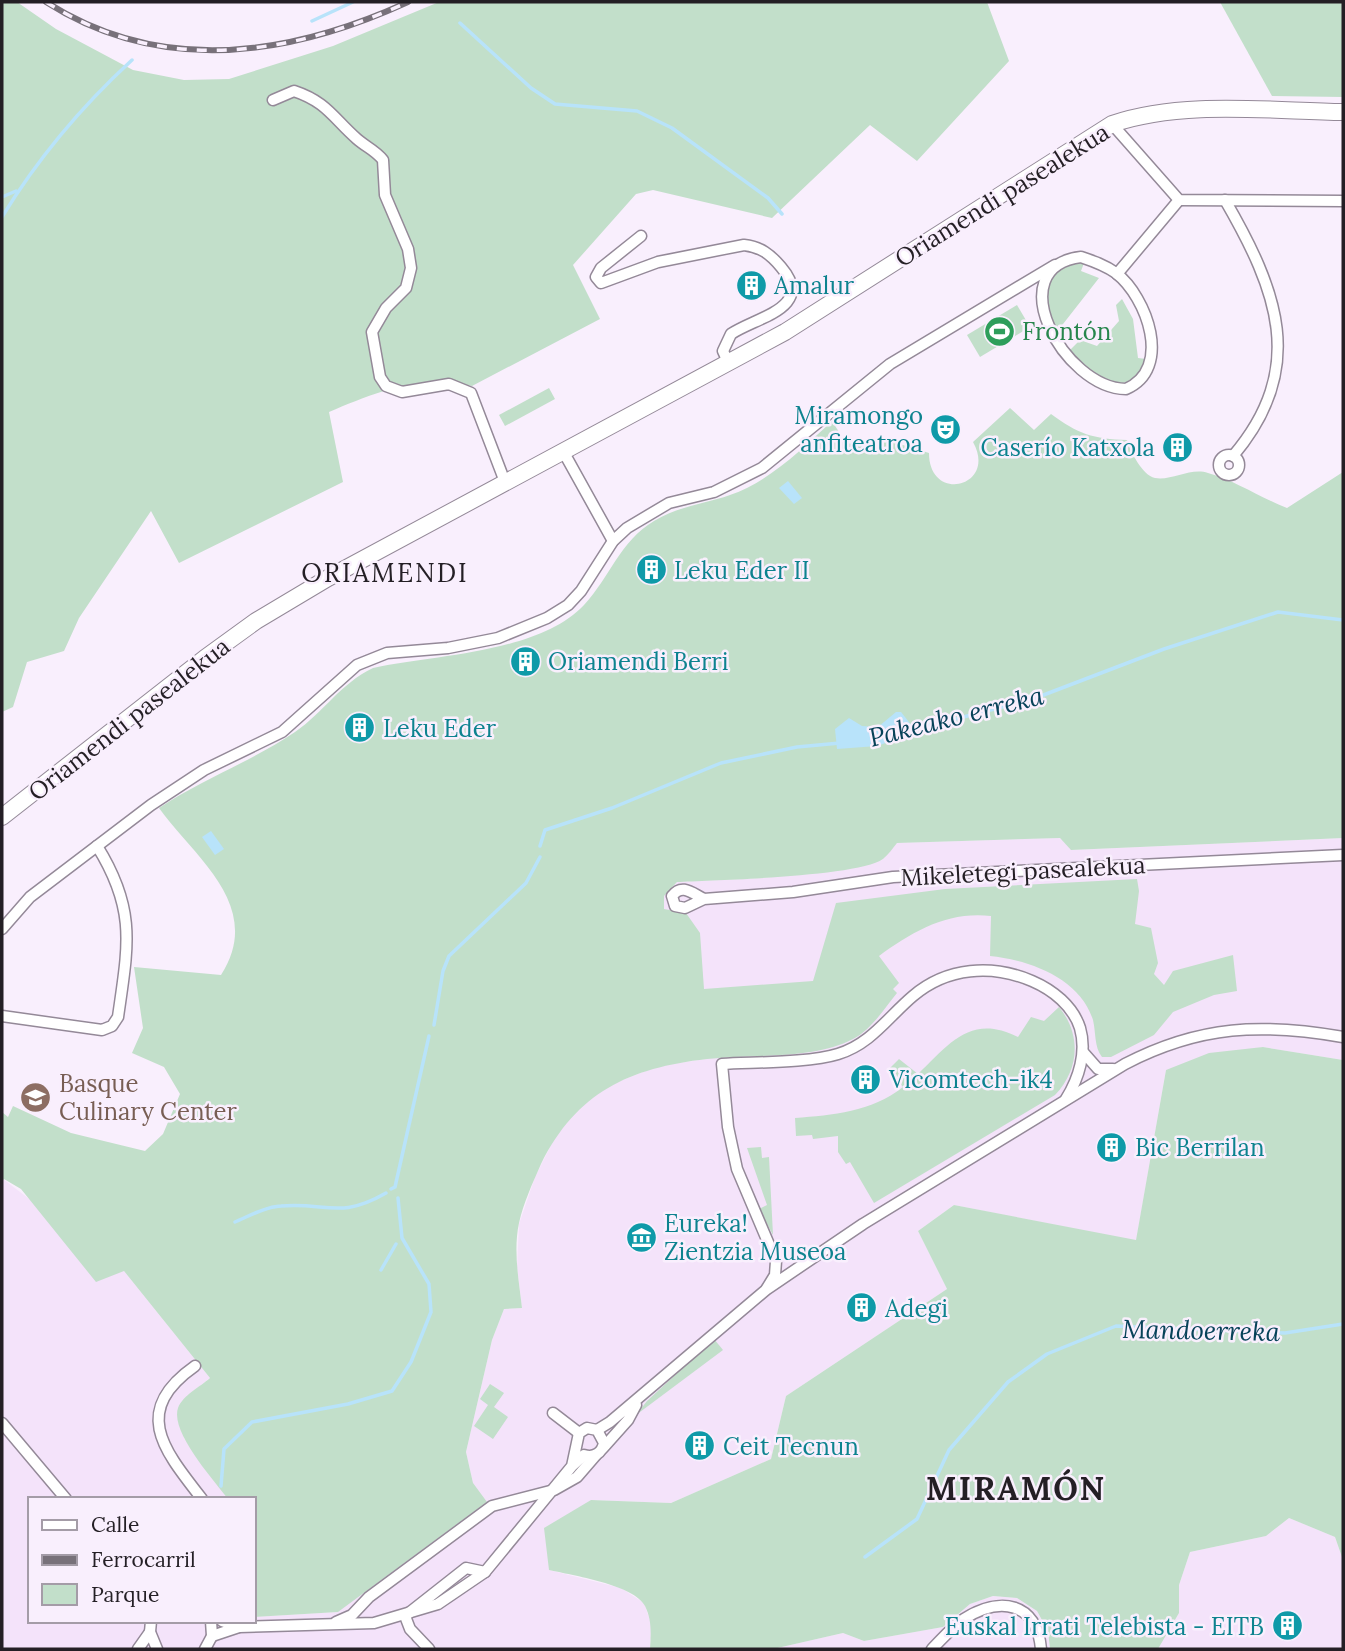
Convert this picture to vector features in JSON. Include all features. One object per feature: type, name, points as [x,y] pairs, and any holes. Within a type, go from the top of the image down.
[{"type":"street","points":[[273,100],[294,92],[314,99],[333,111],[349,132],[372,148],[383,160],[384,195],[408,249],[411,268],[406,288],[386,308],[372,332],[380,377],[386,386],[402,392],[449,384],[471,393],[505,482]]},
{"type":"street","name":"Oriamendi pasealekua","points":[[2,817],[256,621],[328,578],[822,309],[1112,124],[1136,116],[1171,111],[1343,113]]},
{"type":"street","points":[[1112,124],[1179,200],[1343,201]]},
{"type":"street","points":[[1117,274],[1179,200]]},
{"type":"street","points":[[1225,200],[1258,257],[1270,292],[1277,332],[1276,373],[1264,414],[1233,456]]},
{"type":"street","points":[[641,236],[601,268],[596,277],[601,283],[658,262],[744,245],[759,246],[786,272],[793,285],[791,295],[768,318],[731,334],[723,351],[728,362]]},
{"type":"street","points":[[2,929],[19,906],[97,846],[184,782],[282,732],[303,716],[340,678],[369,659],[488,640],[547,618],[581,591],[614,541],[650,513],[669,503],[714,492],[761,468],[890,364],[1066,258],[1081,257],[1117,274],[1144,314],[1151,340],[1149,370],[1143,380],[1126,389],[1111,388],[1073,365],[1053,337],[1043,294],[1046,275],[1055,265]]},
{"type":"street","points":[[563,451],[614,541]]},
{"type":"street","name":"Oriamendi pasealekua","points":[[2,807],[216,639],[243,624],[256,621]]},
{"type":"street","points":[[2,1016],[102,1030],[112,1026],[118,1017],[128,941],[127,917],[113,872],[97,846]]},
{"type":"street","name":"Mikeletegi pasealekua","points":[[704,899],[793,892],[893,877],[1343,855]]},
{"type":"street","points":[[766,1289],[775,1275],[776,1261],[737,1169],[728,1127],[722,1064],[834,1055],[847,1051],[864,1043],[927,986],[967,971],[991,970],[1023,978],[1060,998],[1075,1017],[1081,1031],[1083,1052],[1078,1076],[1065,1101]]},
{"type":"street","points":[[1083,1052],[1098,1069],[1104,1071],[1170,1043],[1218,1031],[1271,1027],[1343,1037]]},
{"type":"street","points":[[579,1433],[587,1429],[597,1430],[766,1289],[863,1224],[1125,1064]]},
{"type":"street","points":[[195,1366],[177,1379],[165,1393],[157,1418],[160,1434],[201,1497]]},
{"type":"street","points":[[334,1623],[352,1615],[369,1597],[492,1506],[554,1490],[577,1477],[628,1420],[641,1396]]},
{"type":"street","points":[[212,1636],[239,1627],[374,1623],[405,1616],[448,1599],[485,1572],[572,1466],[580,1451],[579,1433],[553,1413]]},
{"type":"street","points":[[2,1423],[64,1497]]},
{"type":"street","points":[[597,1430],[603,1438],[599,1451]]},
{"type":"street","points":[[580,1451],[599,1451]]},
{"type":"street","points":[[932,1649],[962,1620],[988,1607],[1000,1605],[1022,1610],[1030,1618],[1037,1626],[1041,1649]]},
{"type":"street","points":[[405,1616],[410,1629],[429,1649]]},
{"type":"street","points":[[206,1649],[212,1636],[211,1623]]},
{"type":"street","points":[[228,1623],[239,1627]]},
{"type":"street","points":[[138,1649],[151,1627]]},
{"type":"street","points":[[151,1627],[157,1649]]},
{"type":"shaded area","points":[[1060,838],[1072,850],[1343,838],[1343,1060],[1263,1047],[1166,1070],[1136,1241],[954,1205],[918,1231],[947,1289],[786,1396],[771,1459],[671,1503],[591,1500],[549,1570],[621,1588],[644,1603],[652,1626],[650,1649],[2,1649],[3,1179],[124,1271],[210,1378],[192,1392],[184,1438],[227,1497],[28,1497],[28,1623],[256,1623],[256,1617],[337,1612],[473,1483],[466,1452],[492,1340],[504,1309],[522,1308],[517,1267],[519,1224],[535,1177],[557,1133],[585,1101],[615,1083],[658,1066],[706,1059],[664,910],[664,895],[677,882],[764,878],[846,868],[882,860],[897,843]]},
{"type":"shaded area","points":[[1289,1518],[1335,1537],[1343,1560],[1343,1649],[1158,1649],[1179,1613],[1179,1585],[1190,1552],[1266,1536]]},
{"type":"shaded area","points":[[993,1596],[1017,1598],[1037,1611],[1048,1631],[1050,1649],[773,1649],[843,1633],[864,1641],[943,1627],[970,1604]]},
{"type":"green space","points":[[2,2],[17,2],[56,29],[133,70],[184,80],[229,79],[333,46],[439,2],[987,2],[1009,61],[917,161],[870,125],[772,218],[653,190],[636,194],[573,265],[600,319],[472,386],[435,382],[399,387],[329,412],[343,482],[179,563],[151,511],[79,618],[64,651],[27,662],[13,707],[2,712]]},
{"type":"green space","points":[[1220,2],[1343,2],[1343,97],[1272,96]]},
{"type":"green space","points":[[1074,261],[1084,263],[1081,271],[1099,278],[1056,333],[1047,300],[1049,283],[1062,268]]},
{"type":"green space","points":[[1122,299],[1133,319],[1138,358],[1146,359],[1139,373],[1130,381],[1120,383],[1098,377],[1068,352],[1080,340],[1097,346],[1119,321],[1116,305]]},
{"type":"green space","name":"Frontón","points":[[1017,305],[1030,327],[980,357],[967,335]]},
{"type":"green space","points":[[549,388],[555,399],[505,426],[499,415]]},
{"type":"green space","points":[[1010,408],[1034,430],[1051,414],[1086,434],[1127,440],[1141,468],[1155,478],[1195,472],[1208,473],[1287,508],[1343,472],[1343,838],[1071,850],[1060,838],[897,843],[883,859],[845,870],[677,882],[664,896],[664,909],[686,913],[700,933],[704,989],[813,981],[836,903],[945,889],[1137,879],[1139,891],[1135,924],[1151,928],[1158,963],[1154,974],[1164,985],[1173,971],[1233,955],[1237,991],[1214,995],[1173,1012],[1154,1035],[1111,1057],[1102,1057],[1096,1044],[1093,1020],[1077,993],[1065,982],[1036,967],[990,956],[991,916],[960,917],[918,931],[879,956],[899,983],[893,989],[897,993],[871,1025],[853,1039],[837,1046],[801,1053],[679,1063],[630,1077],[608,1088],[571,1118],[555,1139],[528,1193],[521,1216],[517,1234],[517,1255],[522,1308],[504,1309],[492,1340],[466,1452],[473,1483],[487,1502],[338,1612],[256,1617],[256,1497],[226,1497],[195,1455],[180,1430],[177,1418],[178,1408],[184,1399],[210,1378],[124,1271],[96,1282],[21,1189],[4,1179],[2,1181],[2,1112],[8,1117],[13,1106],[71,1133],[145,1151],[163,1134],[180,1094],[164,1067],[132,1053],[143,1028],[134,967],[221,975],[232,950],[235,927],[230,905],[220,884],[159,808],[295,732],[351,682],[373,668],[514,643],[565,621],[584,605],[624,549],[642,529],[672,512],[745,489],[785,463],[832,421],[846,443],[874,447],[877,437],[929,453],[932,469],[939,479],[950,484],[960,484],[970,479],[977,470],[978,457],[973,442]]},
{"type":"green space","points":[[1059,1007],[1071,1029],[1075,1052],[1069,1075],[1055,1095],[874,1203],[850,1162],[846,1164],[838,1152],[838,1136],[813,1139],[812,1135],[796,1136],[795,1118],[865,1107],[903,1087],[889,1069],[899,1059],[918,1074],[962,1035],[987,1028],[1018,1037],[1031,1017],[1044,1021]]},
{"type":"green space","points":[[1263,1047],[1343,1060],[1343,1560],[1335,1537],[1289,1518],[1266,1536],[1190,1552],[1179,1585],[1179,1613],[1158,1649],[1050,1649],[1048,1631],[1037,1611],[1017,1598],[993,1596],[970,1604],[943,1627],[864,1641],[843,1633],[773,1649],[650,1649],[649,1617],[639,1599],[629,1592],[602,1582],[549,1570],[544,1528],[591,1500],[671,1503],[771,1459],[786,1396],[947,1289],[918,1231],[954,1205],[1136,1240],[1166,1070],[1209,1053]]},
{"type":"green space","points":[[761,1147],[762,1158],[769,1157],[773,1235],[759,1209],[767,1205],[747,1148]]},
{"type":"green space","points":[[714,1339],[723,1350],[636,1415],[647,1401]]},
{"type":"green space","points":[[490,1384],[504,1393],[494,1407],[508,1417],[493,1439],[474,1426],[488,1405],[480,1399]]},
{"type":"water","points":[[788,481],[802,498],[794,504],[779,488]]},
{"type":"water","points":[[896,712],[901,712],[917,732],[877,746],[837,749],[835,729],[849,718],[862,726],[878,727]]},
{"type":"water","points":[[211,831],[224,849],[215,855],[202,837]]},
{"type":"waterway","points":[[312,21],[353,2]]},
{"type":"waterway","points":[[460,23],[531,88],[555,104],[637,111],[672,128],[768,198],[782,214]]},
{"type":"waterway","points":[[2,217],[61,134],[132,60]]},
{"type":"waterway","points":[[2,197],[16,191]]},
{"type":"waterway","name":"Pakeako erreka","points":[[913,730],[1033,699],[1164,649],[1278,612],[1343,620]]},
{"type":"waterway","name":"Pakeako erreka","points":[[540,846],[545,830],[612,808],[721,763],[797,747],[840,743]]},
{"type":"waterway","name":"Pakeako erreka","points":[[434,1025],[443,971],[449,956],[526,883],[540,857]]},
{"type":"waterway","name":"Pakeako erreka","points":[[391,1189],[395,1187],[429,1036]]},
{"type":"waterway","points":[[235,1222],[275,1207],[297,1205],[344,1208],[356,1206],[386,1193]]},
{"type":"waterway","points":[[221,1486],[224,1449],[252,1422],[348,1404],[392,1391],[411,1362],[431,1312],[429,1284],[402,1238],[398,1198]]},
{"type":"waterway","points":[[381,1270],[396,1244]]},
{"type":"waterway","name":"Mandoerreka","points":[[865,1557],[917,1519],[949,1450],[1008,1382],[1047,1354],[1116,1326],[1285,1333],[1343,1324]]},
{"type":"railway","points":[[46,2],[90,25],[135,41],[180,49],[226,50],[272,45],[318,35],[363,21],[408,2]]},
{"type":"place","name":"Amalur","points":[[751,285]]},
{"type":"place","name":"Frontón","points":[[999,331]]},
{"type":"place","name":"Miramongo anfiteatroa","points":[[946,429]]},
{"type":"place","name":"Caserío Katxola","points":[[1178,447]]},
{"type":"place","name":"Leku Eder II","points":[[651,570]]},
{"type":"place","name":"Oriamendi Berri","points":[[525,661]]},
{"type":"place","name":"Leku Eder","points":[[360,728]]},
{"type":"place","name":"Vicomtech-ik4","points":[[866,1079]]},
{"type":"place","name":"Basque Culinary Center","points":[[36,1097]]},
{"type":"place","name":"Bic Berrilan","points":[[1112,1147]]},
{"type":"place","name":"Eureka! Zientzia Museoa","points":[[641,1237]]},
{"type":"place","name":"Adegi","points":[[862,1308]]},
{"type":"place","name":"Ceit Tecnun","points":[[700,1446]]},
{"type":"place","name":"Euskal Irrati Telebista - EITB","points":[[1287,1626]]},
{"type":"district","name":"ORIAMENDI","points":[[385,572]]},
{"type":"district","name":"MIRAMÓN","points":[[1016,1488]]}]
